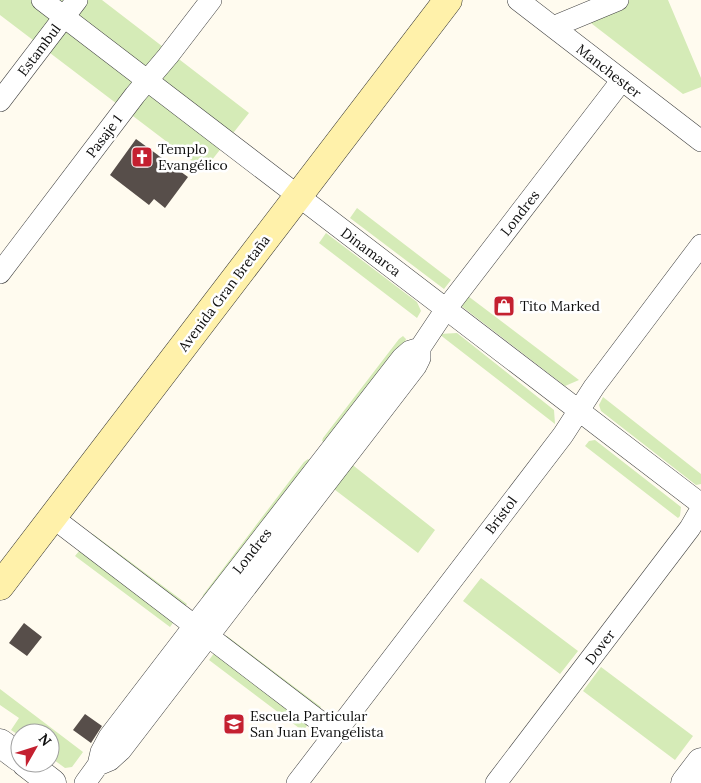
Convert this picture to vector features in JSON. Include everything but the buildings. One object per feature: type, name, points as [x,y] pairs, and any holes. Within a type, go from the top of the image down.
[{"type":"main road","name":"Avenida Gran Bretaña","points":[[0,586],[448,0]]},
{"type":"street","name":"Dinamarca","points":[[42,0],[701,504]]},
{"type":"street","name":"Estambul","points":[[0,101],[78,0]]},
{"type":"street","name":"Pasaje 1","points":[[0,273],[211,0]]},
{"type":"street","name":"Manchester","points":[[518,0],[622,80],[692,124],[701,141]]},
{"type":"street","points":[[553,27],[617,0]]},
{"type":"street","name":"Londres","points":[[86,783],[98,766],[101,752],[109,737],[201,631],[402,358],[410,351],[420,348],[446,309],[622,80]]},
{"type":"street","name":"Bristol","points":[[297,783],[563,435],[594,386],[701,245]]},
{"type":"street","name":"Dover","points":[[496,783],[690,528],[701,509]]},
{"type":"street","points":[[52,517],[336,733]]},
{"type":"street","points":[[684,783],[701,762]]},
{"type":"street","points":[[39,773],[52,783]]},
{"type":"green space","points":[[0,0],[102,0],[249,113],[204,170],[0,15]]},
{"type":"green space","points":[[596,0],[668,0],[701,78],[701,87],[683,94],[574,10]]},
{"type":"green space","points":[[357,208],[451,280],[444,289],[350,218]]},
{"type":"green space","points":[[326,233],[417,302],[421,311],[417,318],[319,243]]},
{"type":"green space","points":[[460,290],[579,380],[565,386],[460,305]]},
{"type":"green space","points":[[457,333],[554,410],[555,424],[439,334]]},
{"type":"green space","points":[[403,336],[406,339],[405,343],[326,443],[322,441],[399,339]]},
{"type":"green space","points":[[603,397],[701,474],[701,484],[696,485],[601,411],[599,405]]},
{"type":"green space","points":[[595,440],[681,507],[680,516],[678,518],[585,446],[589,441]]},
{"type":"green space","points":[[308,459],[312,462],[202,600],[203,595]]},
{"type":"green space","points":[[345,459],[435,530],[418,553],[326,483]]},
{"type":"green space","points":[[93,534],[187,604],[170,627],[75,556]]},
{"type":"green space","points":[[481,578],[578,651],[560,674],[463,601]]},
{"type":"green space","points":[[227,636],[321,707],[303,731],[209,660]]},
{"type":"green space","points":[[601,667],[693,736],[675,760],[583,691]]},
{"type":"green space","points":[[0,689],[45,723],[16,723],[19,718],[0,705]]},
{"type":"green space","points":[[60,735],[83,752],[72,767],[65,768],[60,764]]},
{"type":"place","name":"Templo Evangélico","points":[[142,157]]},
{"type":"place","name":"Tito Marked","points":[[504,306]]},
{"type":"place","name":"Escuela Particular San Juan Evangelista","points":[[234,724]]}]
